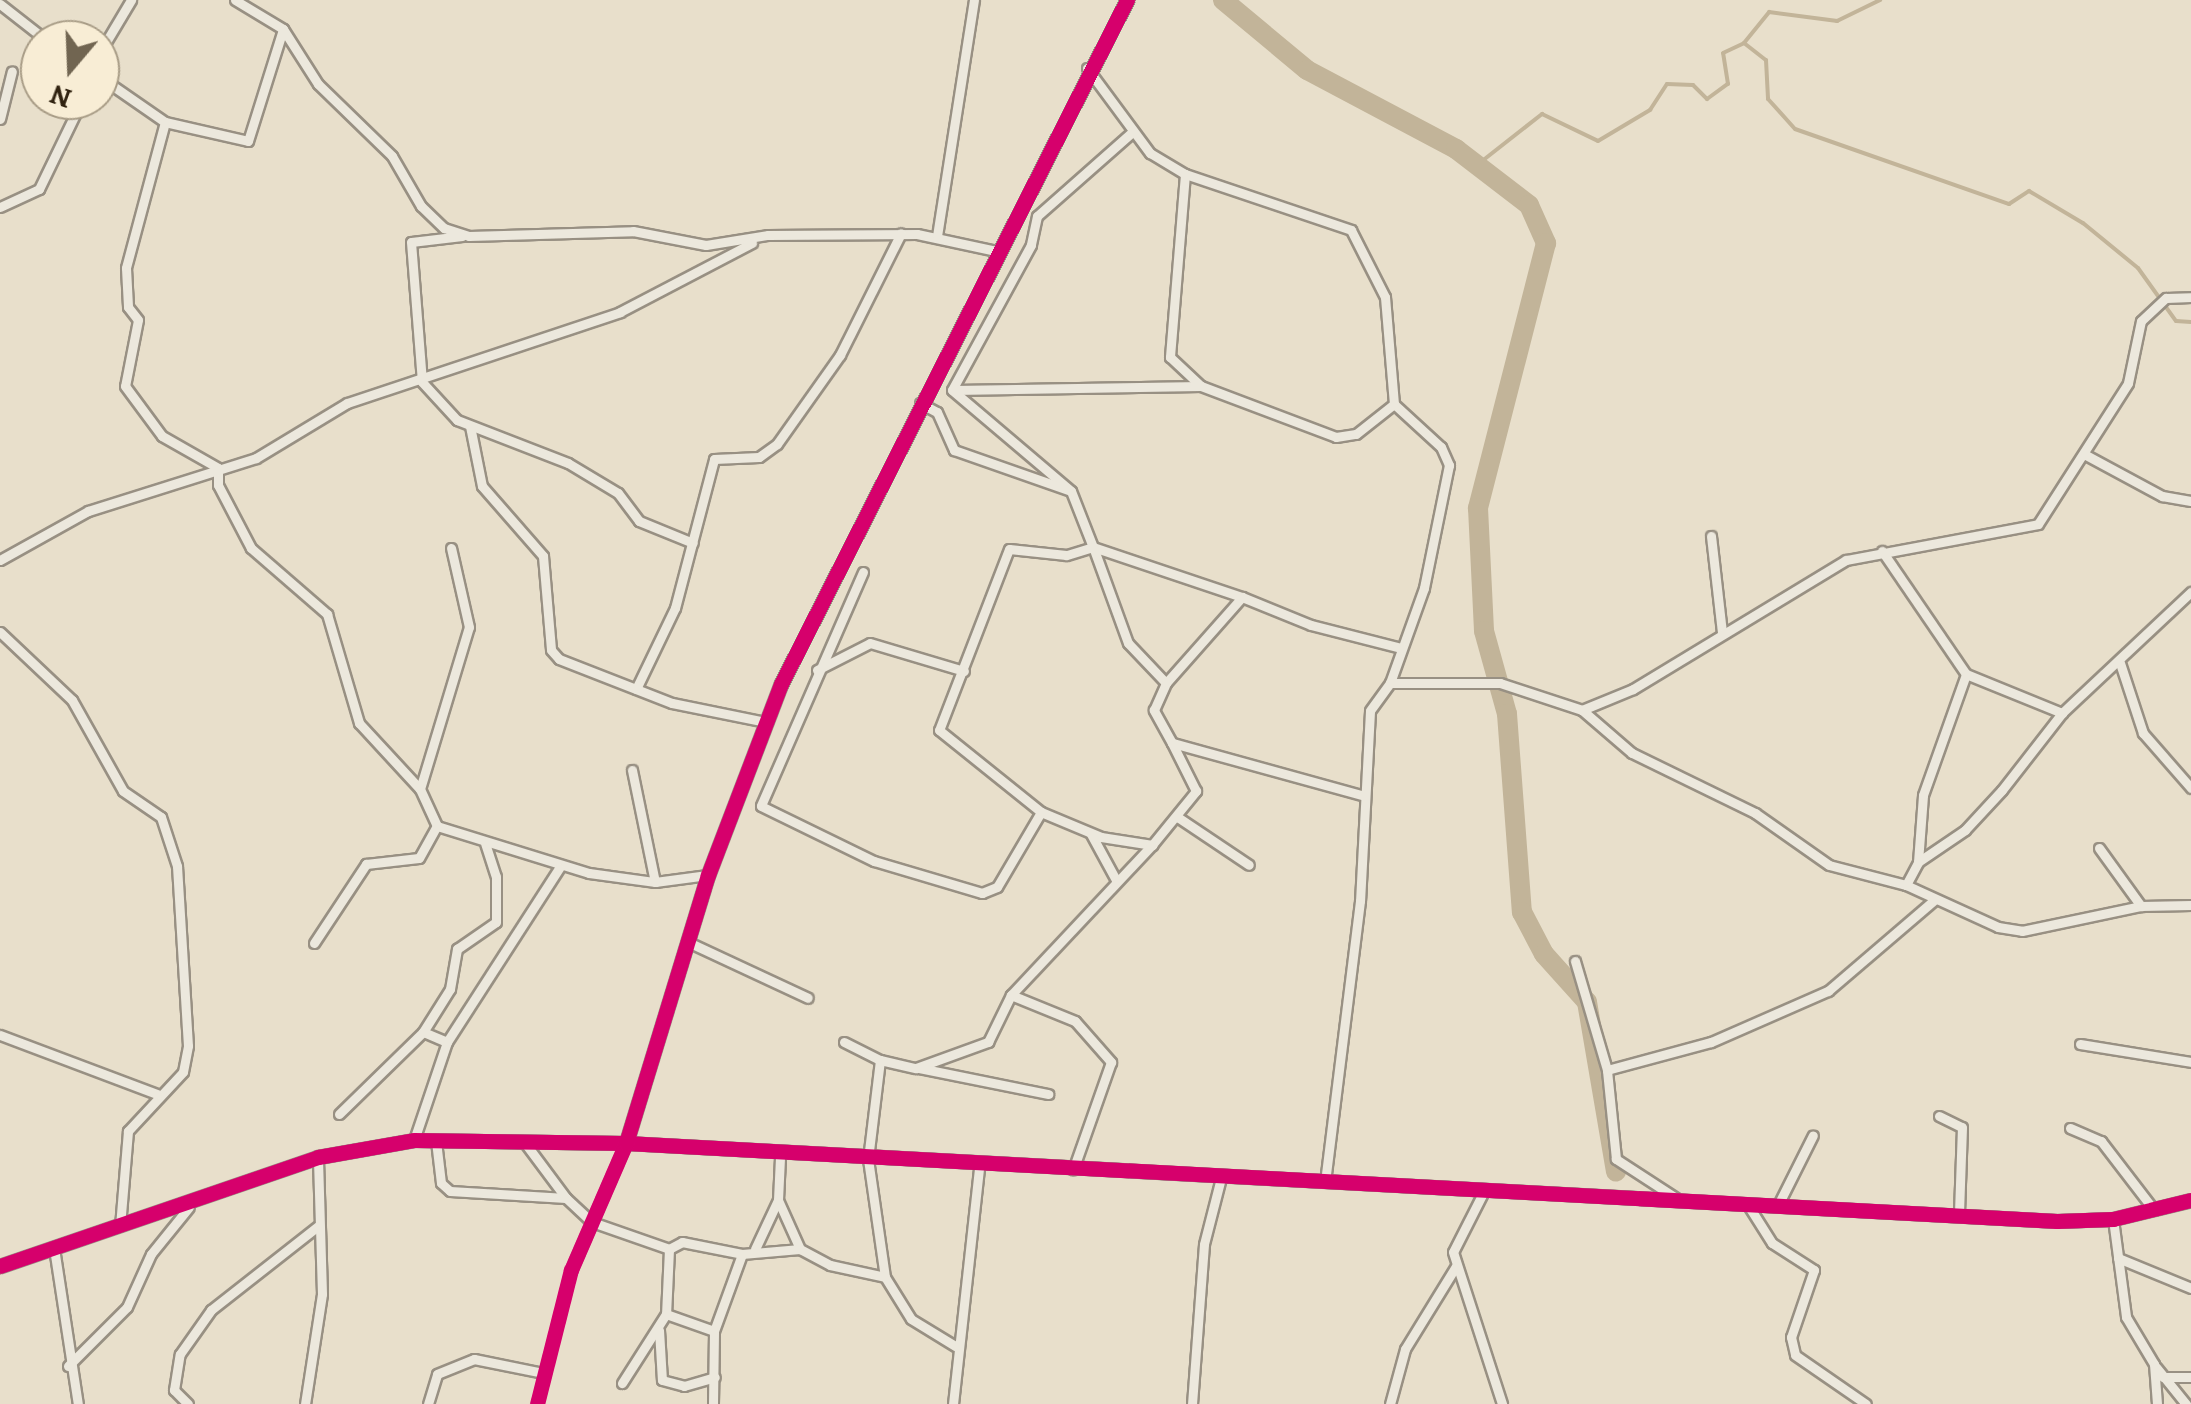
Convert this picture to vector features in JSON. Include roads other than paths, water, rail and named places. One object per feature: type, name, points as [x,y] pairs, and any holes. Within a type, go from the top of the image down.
[{"type":"street","points":[[236,0],[283,28],[318,84],[392,156],[432,220],[470,236]]},
{"type":"street","points":[[938,236],[974,0]]},
{"type":"street","points":[[538,1404],[543,1373],[592,1222],[626,1143],[708,876],[767,717],[1087,68],[1127,0]]},
{"type":"street","points":[[0,4],[20,20]]},
{"type":"street","points":[[120,91],[165,122],[248,140],[283,28]]},
{"type":"street","points":[[1087,68],[1130,134],[1185,174],[1351,230],[1385,297],[1394,404],[1442,447],[1449,465],[1435,546],[1390,683],[1370,711],[1326,1182]]},
{"type":"street","points":[[0,119],[12,71]]},
{"type":"street","points":[[0,206],[39,189],[72,120]]},
{"type":"street","points":[[165,122],[126,268],[128,307],[138,320],[124,386],[162,436],[218,468]]},
{"type":"street","points":[[952,390],[1030,245],[1037,216],[1130,134]]},
{"type":"street","points":[[1185,174],[1168,351],[1202,386]]},
{"type":"street","points":[[693,543],[639,521],[618,493],[568,464],[470,426],[422,382],[411,242],[616,230],[706,245],[768,235],[902,233],[938,236],[996,250]]},
{"type":"street","points":[[636,689],[671,618],[714,459],[758,457],[777,444],[840,355],[902,233]]},
{"type":"street","points":[[0,560],[88,512],[256,458],[347,403],[422,382],[620,312],[768,235]]},
{"type":"street","points":[[1582,710],[1634,689],[1846,560],[1882,550],[2038,524],[2128,383],[2142,321],[2166,298],[2191,298]]},
{"type":"street","points":[[952,390],[1202,386],[1346,438],[1394,404]]},
{"type":"street","points":[[952,390],[1071,491],[1128,642],[1166,683]]},
{"type":"street","points":[[920,403],[937,412],[954,450],[1071,491]]},
{"type":"street","points":[[470,426],[491,502],[543,556],[551,650],[572,667],[636,689],[794,722]]},
{"type":"street","points":[[2084,454],[2155,492],[2191,501]]},
{"type":"street","points":[[218,468],[218,484],[251,548],[327,614],[358,723],[420,788],[438,826],[559,868],[655,882],[708,876]]},
{"type":"street","points":[[1711,536],[1722,633]]},
{"type":"street","points":[[1152,845],[1090,832],[1041,812],[940,737],[1009,549],[1066,555],[1094,547],[1242,597],[1311,626],[1401,648]]},
{"type":"street","points":[[420,788],[470,627],[451,548]]},
{"type":"street","points":[[1882,550],[1966,674],[2062,713]]},
{"type":"street","points":[[863,572],[760,806],[874,860],[990,892],[1041,812]]},
{"type":"street","points":[[1918,862],[1965,830],[2062,713],[2120,663],[2191,592]]},
{"type":"street","points":[[916,1068],[988,1042],[1011,994],[1179,818],[1198,783],[1154,710],[1166,683],[1242,597]]},
{"type":"street","points":[[0,632],[72,700],[123,791],[166,824],[183,904],[188,1046],[184,1072],[156,1094],[122,1154],[120,1226]]},
{"type":"street","points":[[817,671],[870,644],[964,671]]},
{"type":"street","points":[[2120,663],[2143,733],[2191,788]]},
{"type":"street","points":[[1906,885],[1918,862],[1923,794],[1966,674]]},
{"type":"street","points":[[1390,683],[1500,683],[1582,710],[1632,753],[1755,813],[1829,864],[1906,885],[1934,900],[2022,931],[2142,906],[2191,905]]},
{"type":"street","points":[[1172,743],[1365,796]]},
{"type":"street","points":[[632,770],[655,882]]},
{"type":"street","points":[[1179,818],[1249,865]]},
{"type":"street","points":[[314,942],[366,864],[419,858],[438,826]]},
{"type":"street","points":[[1090,832],[1116,880]]},
{"type":"street","points":[[340,1114],[423,1032],[450,989],[458,948],[496,922],[496,876],[485,844]]},
{"type":"street","points":[[2099,848],[2142,906]]},
{"type":"street","points":[[414,1140],[446,1042],[559,868]]},
{"type":"street","points":[[1607,1070],[1711,1042],[1812,999],[1934,900]]},
{"type":"street","points":[[688,942],[808,998]]},
{"type":"street","points":[[1575,960],[1607,1070],[1616,1160],[1676,1198]]},
{"type":"street","points":[[1011,994],[1076,1021],[1111,1062],[1072,1173]]},
{"type":"street","points":[[423,1032],[446,1042]]},
{"type":"street","points":[[0,1034],[156,1094]]},
{"type":"street","points":[[844,1042],[880,1060],[1048,1094]]},
{"type":"street","points":[[2080,1044],[2191,1062]]},
{"type":"street","points":[[880,1060],[868,1159],[885,1277],[911,1319],[955,1346]]},
{"type":"street","points":[[1939,1116],[1962,1126],[1958,1215]]},
{"type":"street","points":[[2070,1128],[2100,1141],[2154,1210]]},
{"type":"street","points":[[1777,1206],[1813,1136]]},
{"type":"street","points":[[0,1266],[190,1207],[318,1157],[414,1140],[626,1143],[780,1157],[1072,1173],[1676,1198],[1958,1215],[2113,1220],[2191,1200]]},
{"type":"street","points":[[436,1141],[440,1183],[450,1191],[566,1198]]},
{"type":"street","points":[[524,1143],[566,1198],[592,1222],[642,1246],[669,1249],[682,1242],[742,1254],[755,1249],[800,1249],[830,1265],[885,1277]]},
{"type":"street","points":[[305,1404],[322,1294],[318,1157]]},
{"type":"street","points":[[755,1249],[778,1200],[780,1157]]},
{"type":"street","points":[[954,1404],[955,1346],[979,1167]]},
{"type":"street","points":[[1192,1404],[1204,1244],[1221,1178]]},
{"type":"street","points":[[1484,1192],[1453,1252],[1502,1404]]},
{"type":"street","points":[[778,1200],[800,1249]]},
{"type":"street","points":[[1748,1205],[1772,1243],[1814,1270],[1791,1337],[1795,1356],[1866,1404]]},
{"type":"street","points":[[68,1366],[127,1307],[151,1254],[190,1207]]},
{"type":"street","points":[[2113,1220],[2126,1317],[2154,1364],[2186,1404]]},
{"type":"street","points":[[188,1404],[174,1390],[180,1354],[211,1310],[318,1226]]},
{"type":"street","points":[[54,1248],[68,1366],[78,1404]]},
{"type":"street","points":[[622,1383],[666,1314],[669,1249]]},
{"type":"street","points":[[713,1404],[714,1331],[742,1254]]},
{"type":"street","points":[[2118,1258],[2191,1288]]},
{"type":"street","points":[[1390,1404],[1405,1350],[1456,1266]]},
{"type":"street","points":[[666,1314],[714,1331]]},
{"type":"street","points":[[659,1330],[662,1380],[684,1386],[715,1377]]},
{"type":"street","points":[[428,1404],[436,1374],[474,1359],[543,1373]]},
{"type":"street","points":[[2154,1364],[2157,1404]]},
{"type":"street","points":[[2163,1376],[2191,1377]]},
{"type":"waterway","points":[[1223,0],[1307,70],[1456,149],[1529,205],[1546,243],[1478,508],[1484,631],[1507,714],[1522,912],[1544,954],[1587,1002],[1616,1172]]},
{"type":"waterway","points":[[1744,43],[1769,12],[1837,21],[1880,0]]},
{"type":"waterway","points":[[1477,165],[1542,114],[1598,141],[1650,110],[1667,84],[1693,85],[1707,99],[1728,84],[1723,53],[1744,43],[1766,60],[1768,99],[1795,129],[2009,204],[2029,191],[2083,223],[2138,268],[2176,321],[2191,322]]}]
